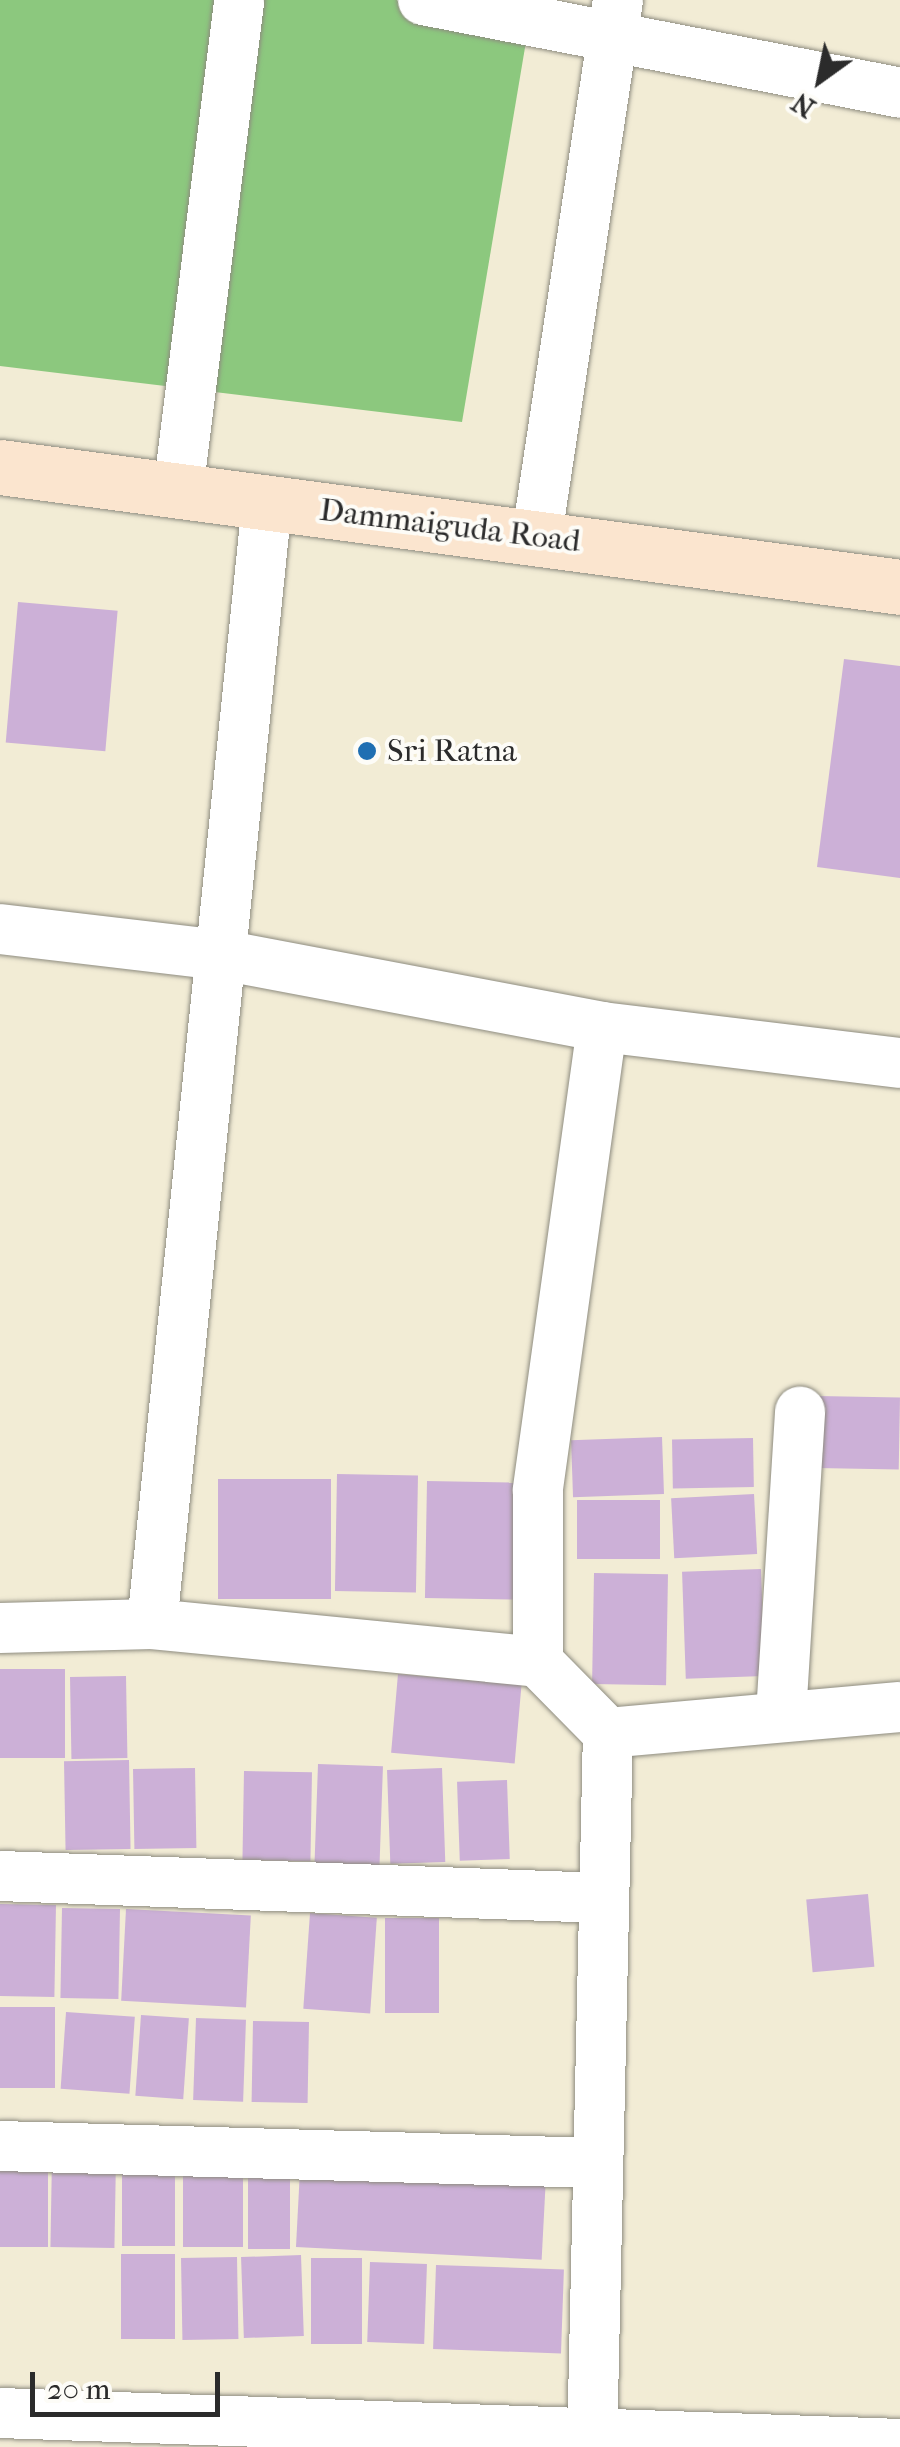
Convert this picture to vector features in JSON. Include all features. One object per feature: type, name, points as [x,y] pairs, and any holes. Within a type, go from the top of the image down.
[{"type":"street","points":[[178,492],[238,0]]},
{"type":"street","points":[[423,0],[615,16],[900,92]]},
{"type":"street","points":[[537,535],[615,16]]},
{"type":"street","name":"Dammaiguda Road","points":[[0,467],[537,535],[900,587]]},
{"type":"street","points":[[152,1624],[267,503]]},
{"type":"street","points":[[0,929],[222,955],[602,1027],[900,1063]]},
{"type":"street","points":[[538,1662],[538,1491],[602,1027]]},
{"type":"street","points":[[780,1714],[800,1412]]},
{"type":"street","points":[[0,1628],[152,1624],[538,1662],[608,1733],[592,2441]]},
{"type":"street","points":[[608,1733],[780,1714],[900,1706]]},
{"type":"street","points":[[0,1876],[602,1898]]},
{"type":"street","points":[[0,2146],[598,2163]]},
{"type":"street","points":[[0,2413],[592,2441],[900,2444]]},
{"type":"green space","points":[[0,0],[533,0],[462,422],[0,366]]},
{"type":"building","points":[[18,602],[118,611],[105,751],[6,742]]},
{"type":"building","points":[[844,659],[900,666],[900,878],[817,867]]},
{"type":"building","points":[[818,1396],[900,1397],[899,1469],[817,1468]]},
{"type":"building","points":[[662,1437],[664,1494],[573,1497],[571,1440]]},
{"type":"building","points":[[753,1438],[754,1487],[673,1488],[672,1439]]},
{"type":"building","points":[[337,1474],[418,1475],[416,1592],[335,1591]]},
{"type":"building","points":[[218,1479],[331,1479],[331,1599],[218,1599]]},
{"type":"building","points":[[427,1481],[515,1483],[513,1600],[425,1598]]},
{"type":"building","points":[[754,1494],[757,1554],[674,1558],[671,1498]]},
{"type":"building","points":[[577,1500],[660,1500],[660,1559],[577,1559]]},
{"type":"building","points":[[761,1569],[765,1676],[686,1679],[682,1572]]},
{"type":"building","points":[[594,1573],[668,1574],[666,1685],[592,1684]]},
{"type":"building","points":[[0,1669],[65,1669],[65,1758],[0,1758]]},
{"type":"building","points":[[398,1674],[522,1685],[515,1764],[391,1753]]},
{"type":"building","points":[[126,1676],[127,1758],[71,1759],[70,1677]]},
{"type":"building","points":[[129,1760],[131,1849],[66,1850],[64,1761]]},
{"type":"building","points":[[318,1764],[383,1766],[379,1866],[315,1864]]},
{"type":"building","points":[[195,1768],[196,1848],[134,1849],[133,1769]]},
{"type":"building","points":[[442,1768],[445,1862],[390,1864],[387,1770]]},
{"type":"building","points":[[244,1771],[312,1772],[310,1861],[242,1860]]},
{"type":"building","points":[[507,1780],[510,1859],[460,1861],[457,1782]]},
{"type":"building","points":[[868,1894],[874,1967],[813,1972],[806,1899]]},
{"type":"building","points":[[0,1904],[56,1905],[54,1997],[0,1996]]},
{"type":"building","points":[[62,1908],[120,1909],[118,1999],[60,1998]]},
{"type":"building","points":[[126,1909],[251,1916],[246,2007],[121,2001]]},
{"type":"building","points":[[310,1913],[377,1918],[370,2013],[303,2009]]},
{"type":"building","points":[[385,1918],[439,1918],[439,2013],[385,2013]]},
{"type":"building","points":[[0,2007],[55,2007],[55,2088],[0,2088]]},
{"type":"building","points":[[66,2012],[135,2017],[129,2094],[61,2089]]},
{"type":"building","points":[[141,2015],[189,2018],[183,2099],[135,2096]]},
{"type":"building","points":[[196,2018],[246,2020],[243,2102],[193,2100]]},
{"type":"building","points":[[253,2021],[309,2022],[308,2103],[252,2102]]},
{"type":"building","points":[[0,2157],[48,2157],[48,2247],[0,2247]]},
{"type":"building","points":[[52,2157],[116,2158],[114,2248],[50,2247]]},
{"type":"building","points":[[122,2161],[175,2161],[175,2246],[122,2246]]},
{"type":"building","points":[[183,2166],[243,2166],[243,2247],[183,2247]]},
{"type":"building","points":[[248,2170],[290,2170],[290,2249],[248,2249]]},
{"type":"building","points":[[300,2170],[546,2183],[542,2260],[296,2247]]},
{"type":"building","points":[[121,2254],[175,2254],[175,2339],[121,2339]]},
{"type":"building","points":[[301,2255],[304,2336],[244,2338],[241,2257]]},
{"type":"building","points":[[237,2257],[238,2339],[182,2340],[181,2258]]},
{"type":"building","points":[[311,2258],[362,2258],[362,2344],[311,2344]]},
{"type":"building","points":[[370,2262],[427,2264],[424,2344],[367,2342]]},
{"type":"building","points":[[436,2265],[564,2269],[561,2353],[433,2349]]},
{"type":"place","name":"Sri Ratna","points":[[367,751]]}]
